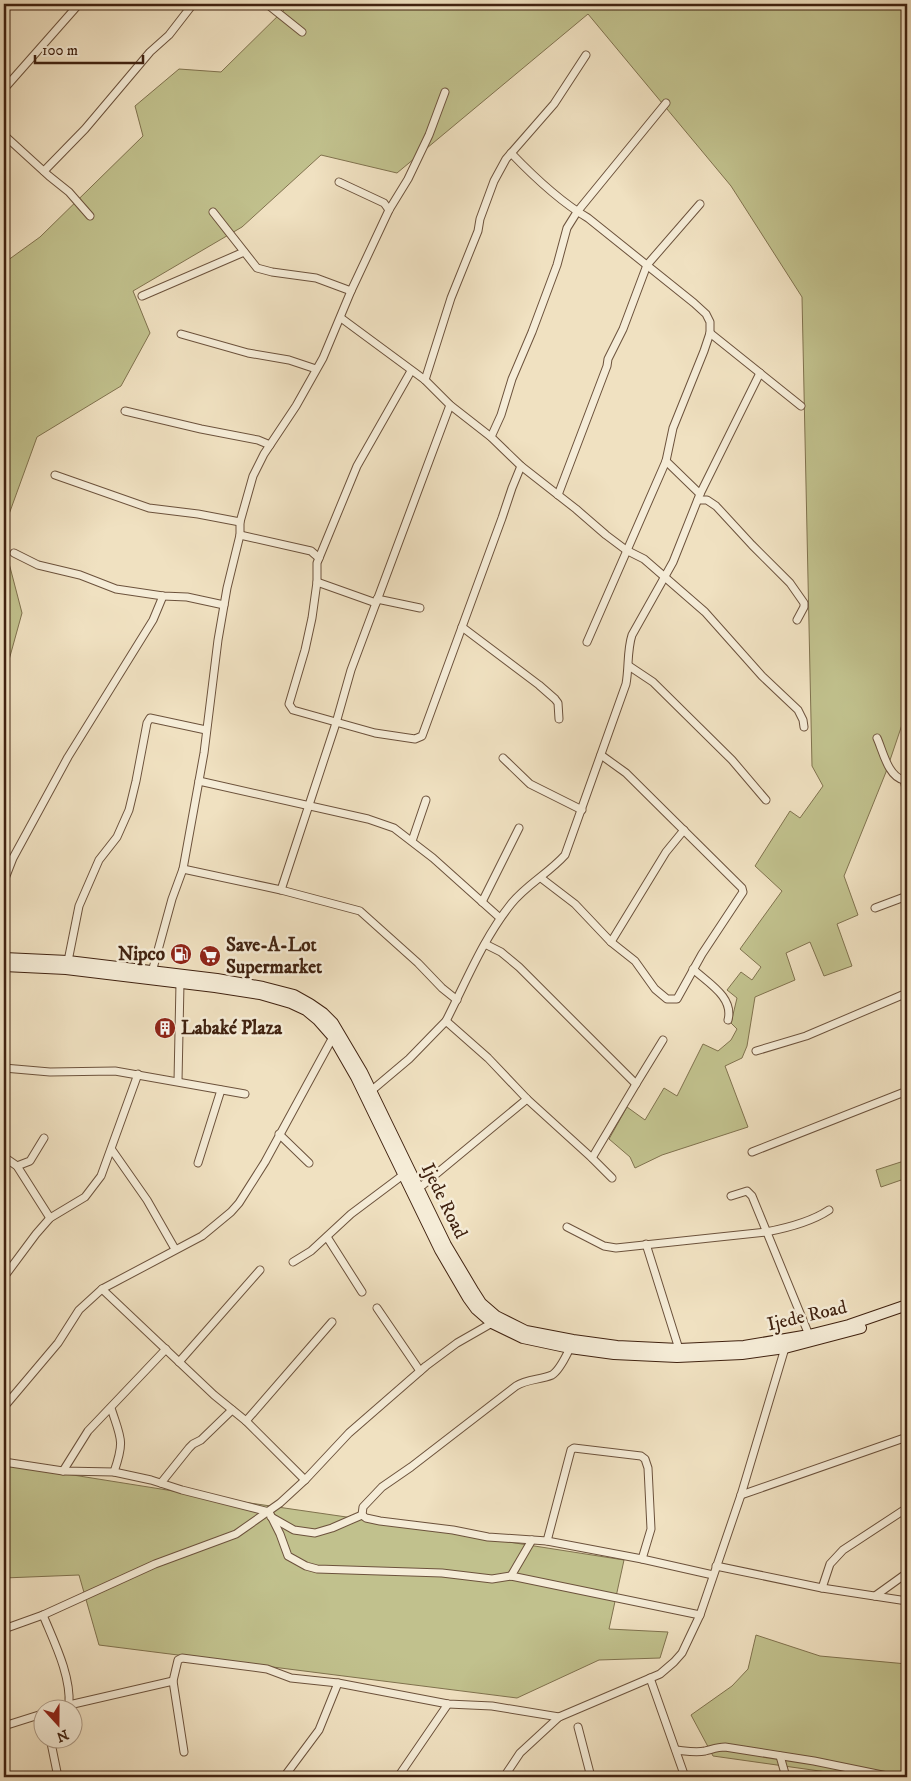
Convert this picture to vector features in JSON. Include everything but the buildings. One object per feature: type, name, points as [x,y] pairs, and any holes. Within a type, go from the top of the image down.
[{"type":"main road","name":"Ijede Road","points":[[4,958],[68,961],[217,979],[263,987],[294,996],[310,1004],[333,1023],[371,1091],[446,1245],[481,1303],[496,1316],[526,1331],[616,1346],[679,1349],[744,1346],[849,1326],[907,1305]]},
{"type":"main road","name":"Ijede Road","points":[[4,966],[66,969],[260,994],[291,1003],[306,1010],[333,1037],[356,1077],[440,1250],[476,1309],[492,1323],[523,1338],[570,1348],[614,1354],[677,1357],[742,1354],[785,1348],[849,1333],[907,1313]]},
{"type":"street","points":[[4,89],[79,4]]},
{"type":"street","points":[[44,172],[85,129],[150,52],[169,35],[193,4]]},
{"type":"street","points":[[266,4],[302,32]]},
{"type":"street","points":[[425,380],[451,298],[478,231],[480,219],[494,181],[511,153],[554,104],[586,55]]},
{"type":"street","points":[[152,972],[182,869],[199,781],[224,605],[240,536],[240,522],[253,476],[323,358],[351,291],[389,210],[408,179],[429,135],[445,92]]},
{"type":"street","points":[[491,437],[557,265],[567,228],[577,212],[666,103]]},
{"type":"street","points":[[4,135],[69,192],[90,216]]},
{"type":"street","points":[[511,153],[533,176],[706,314],[710,322],[710,332],[704,351],[673,428],[666,461],[587,642]]},
{"type":"street","points":[[339,182],[384,203],[389,210]]},
{"type":"street","points":[[558,495],[604,375],[608,359],[623,329],[647,266],[700,204]]},
{"type":"street","points":[[213,212],[252,264],[262,270],[316,278],[351,291]]},
{"type":"street","points":[[142,296],[244,252]]},
{"type":"street","points":[[341,318],[425,380],[450,405],[491,437],[522,466],[606,535],[626,550],[644,559],[705,612],[762,676],[798,710],[804,727]]},
{"type":"street","points":[[710,332],[801,406]]},
{"type":"street","points":[[181,334],[248,353],[289,360],[316,370]]},
{"type":"street","points":[[411,371],[357,466],[317,563],[317,582],[305,650],[289,704],[291,708],[296,712],[375,733],[415,739],[422,736],[512,488],[522,466]]},
{"type":"street","points":[[371,1091],[409,1059],[446,1021],[500,918],[512,902],[565,855],[626,684],[629,666],[628,647],[632,635],[680,548],[699,497],[760,373]]},
{"type":"street","points":[[281,890],[336,723],[351,670],[450,405]]},
{"type":"street","points":[[125,411],[258,440],[270,445]]},
{"type":"street","points":[[666,461],[699,497],[716,506],[790,583],[804,603],[804,607],[797,620]]},
{"type":"street","points":[[55,475],[149,508],[198,514],[240,522]]},
{"type":"street","points":[[240,536],[310,550],[320,558]]},
{"type":"street","points":[[14,553],[38,565],[80,575],[116,589],[163,596],[187,597],[224,605]]},
{"type":"street","points":[[317,582],[377,600],[420,608]]},
{"type":"street","points":[[4,881],[13,858],[68,756],[153,620],[163,596]]},
{"type":"street","points":[[462,627],[539,684],[556,699],[559,719]]},
{"type":"street","points":[[629,666],[653,682],[732,760],[766,800]]},
{"type":"street","points":[[68,961],[79,906],[99,860],[117,837],[129,810],[147,722],[150,718],[206,730]]},
{"type":"street","points":[[877,738],[892,772],[900,779],[905,779],[907,794]]},
{"type":"street","points":[[541,878],[575,904],[610,942],[635,961],[655,989],[668,999],[677,999],[693,969],[743,892],[742,888],[626,773],[601,755]]},
{"type":"street","points":[[503,758],[530,784],[582,810]]},
{"type":"street","points":[[199,781],[384,823],[394,828],[433,858],[500,918]]},
{"type":"street","points":[[412,842],[426,800]]},
{"type":"street","points":[[482,902],[519,828]]},
{"type":"street","points":[[610,942],[666,852],[684,830]]},
{"type":"street","points":[[182,869],[281,890],[360,911],[457,1000]]},
{"type":"street","points":[[875,908],[907,896]]},
{"type":"street","points":[[485,944],[501,952],[519,967],[636,1084]]},
{"type":"street","points":[[693,969],[728,1001],[730,1012],[728,1020]]},
{"type":"street","points":[[178,1081],[180,983]]},
{"type":"street","points":[[756,1051],[806,1036],[907,993]]},
{"type":"street","points":[[446,1021],[488,1058],[527,1099],[612,1178]]},
{"type":"street","points":[[4,1407],[58,1343],[79,1310],[102,1289],[202,1236],[213,1228],[238,1203],[265,1162],[333,1037]]},
{"type":"street","points":[[592,1158],[664,1040]]},
{"type":"street","points":[[4,1068],[56,1072],[115,1071],[245,1094]]},
{"type":"street","points":[[4,1277],[50,1218],[85,1197],[101,1176],[138,1074]]},
{"type":"street","points":[[198,1163],[221,1090]]},
{"type":"street","points":[[752,1152],[907,1091]]},
{"type":"street","points":[[418,1189],[527,1099]]},
{"type":"street","points":[[279,1134],[309,1164]]},
{"type":"street","points":[[17,1166],[30,1161],[44,1138]]},
{"type":"street","points":[[112,1150],[147,1200],[176,1249]]},
{"type":"street","points":[[4,1157],[17,1166],[50,1218]]},
{"type":"street","points":[[293,1262],[311,1251],[351,1214],[403,1175]]},
{"type":"street","points":[[731,1196],[747,1191],[750,1192],[809,1335]]},
{"type":"street","points":[[567,1227],[604,1246],[616,1248],[766,1232],[782,1229],[829,1210]]},
{"type":"street","points":[[327,1237],[362,1292]]},
{"type":"street","points":[[646,1244],[679,1349]]},
{"type":"street","points":[[179,1362],[260,1270]]},
{"type":"street","points":[[102,1289],[179,1362],[246,1421],[306,1480]]},
{"type":"street","points":[[377,1308],[420,1371]]},
{"type":"street","points":[[246,1421],[332,1322]]},
{"type":"street","points":[[4,1629],[43,1614],[155,1564],[236,1534],[270,1515],[306,1480],[349,1433],[420,1371],[457,1343],[492,1323]]},
{"type":"street","points":[[362,1515],[364,1507],[382,1486],[411,1467],[516,1386],[552,1374],[556,1371],[570,1348]]},
{"type":"street","points":[[504,1777],[520,1752],[559,1717],[660,1674],[682,1653],[700,1615],[741,1495],[785,1348]]},
{"type":"street","points":[[63,1471],[88,1432],[166,1349]]},
{"type":"street","points":[[111,1408],[122,1441],[121,1451],[114,1472]]},
{"type":"street","points":[[161,1483],[189,1448],[201,1440],[232,1410]]},
{"type":"street","points":[[741,1495],[907,1437]]},
{"type":"street","points":[[547,1541],[571,1450],[574,1448],[641,1456],[645,1459],[648,1468],[651,1529],[642,1559]]},
{"type":"street","points":[[4,1462],[63,1471],[114,1472],[161,1483],[270,1515],[294,1530],[315,1533],[362,1515]]},
{"type":"street","points":[[822,1588],[830,1564],[843,1550],[907,1508]]},
{"type":"street","points":[[270,1515],[288,1556],[317,1570],[442,1573],[492,1579],[511,1576],[700,1615]]},
{"type":"street","points":[[362,1515],[366,1518],[380,1521],[454,1530],[488,1537],[547,1541],[713,1575]]},
{"type":"street","points":[[511,1576],[532,1540]]},
{"type":"street","points":[[716,1566],[822,1588],[907,1601]]},
{"type":"street","points":[[875,1596],[907,1573]]},
{"type":"street","points":[[43,1614],[60,1659],[70,1692],[70,1698]]},
{"type":"street","points":[[184,1752],[173,1681],[178,1660],[182,1658],[267,1669],[291,1678],[338,1683],[448,1704],[492,1706],[559,1717]]},
{"type":"street","points":[[650,1678],[685,1777]]},
{"type":"street","points":[[82,1702],[173,1681]]},
{"type":"street","points":[[284,1777],[319,1730],[338,1683]]},
{"type":"street","points":[[398,1777],[448,1704]]},
{"type":"street","points":[[4,1726],[32,1717]]},
{"type":"street","points":[[578,1726],[592,1777]]},
{"type":"street","points":[[676,1750],[694,1752],[725,1747],[814,1761],[892,1777]]},
{"type":"street","points":[[52,1748],[58,1777]]},
{"type":"street","points":[[780,1756],[786,1777]]},
{"type":"green space","points":[[290,4],[907,4],[907,710],[886,772],[844,876],[858,915],[837,924],[852,966],[824,976],[810,942],[786,953],[795,980],[755,997],[747,1046],[742,1058],[725,1066],[748,1127],[662,1155],[635,1168],[630,1157],[609,1139],[627,1107],[645,1120],[664,1088],[677,1096],[703,1044],[718,1051],[731,1040],[737,1029],[731,1023],[737,998],[727,990],[741,972],[752,980],[761,967],[740,949],[782,891],[755,866],[790,811],[800,818],[823,786],[812,766],[802,297],[731,186],[588,14],[397,173],[321,155],[242,227],[133,291],[150,333],[121,386],[37,437],[4,528],[4,263],[40,237],[143,136],[135,106],[179,69],[221,72]]},
{"type":"green space","points":[[4,544],[22,613],[4,678]]},
{"type":"green space","points":[[907,1160],[907,1178],[881,1187],[876,1170]]},
{"type":"green space","points":[[4,1464],[624,1560],[609,1629],[668,1632],[660,1658],[599,1660],[517,1698],[99,1645],[79,1575],[4,1578]]},
{"type":"green space","points":[[756,1635],[820,1656],[907,1664],[907,1777],[862,1777],[713,1756],[691,1715],[732,1686],[748,1669]]},
{"type":"place","name":"Nipco","points":[[181,954]]},
{"type":"place","name":"Save-A-Lot Supermarket","points":[[210,956]]},
{"type":"place","name":"Labaké Plaza","points":[[165,1028]]}]
